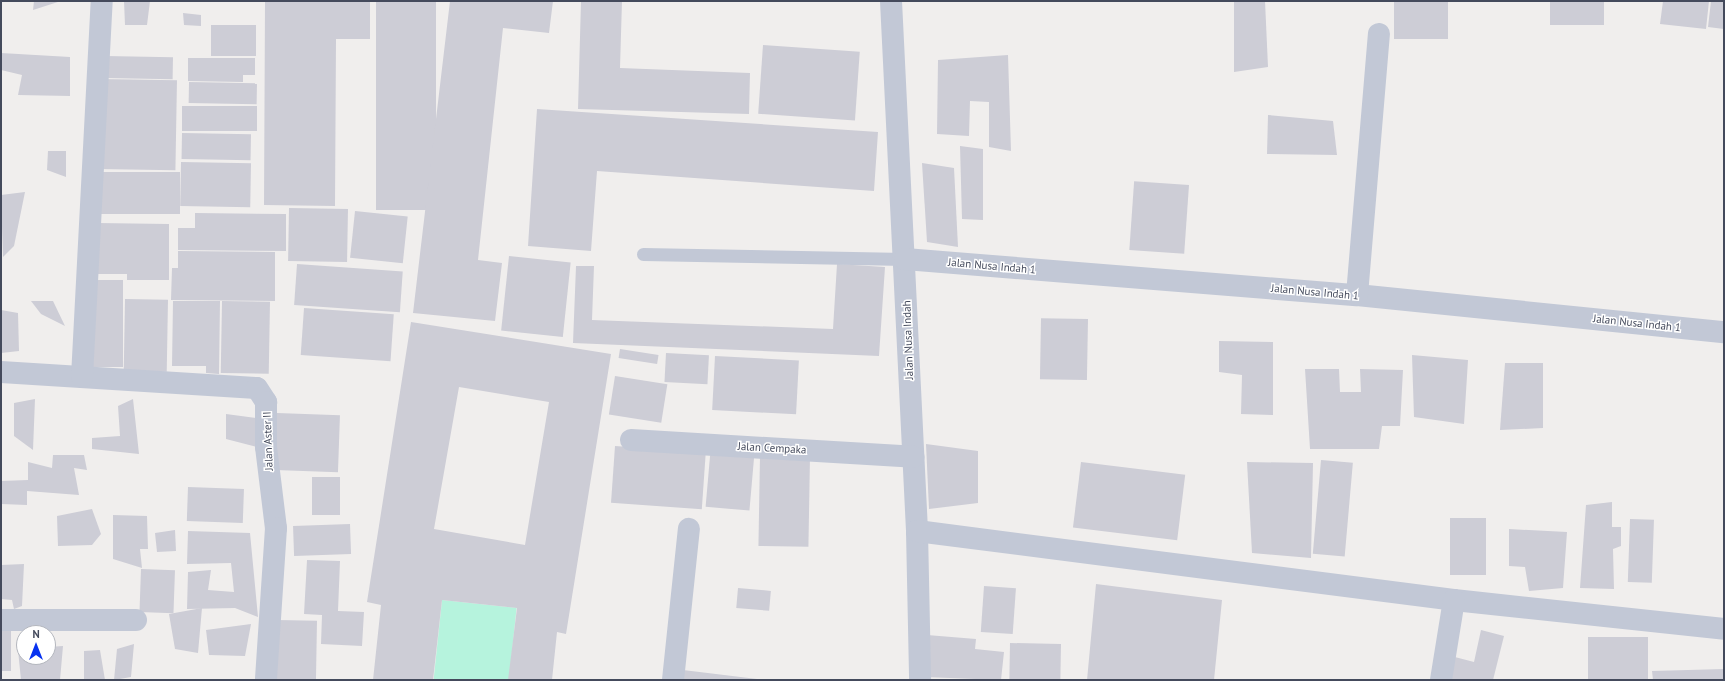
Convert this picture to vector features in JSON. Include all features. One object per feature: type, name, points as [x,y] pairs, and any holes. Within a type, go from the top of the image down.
[{"type":"street","points":[[82,377],[102,1]]},
{"type":"street","name":"Jalan Nusa Indah","points":[[891,1],[905,259],[917,530],[920,680]]},
{"type":"street","points":[[1357,295],[1379,34]]},
{"type":"street","name":"Jalan Nusa Indah 1","points":[[905,259],[1357,295],[1724,332]]},
{"type":"street","name":"Jalan Aster II","points":[[1,372],[257,388],[266,402],[266,448],[276,528],[266,680]]},
{"type":"street","name":"Jalan Cempaka","points":[[631,440],[913,457]]},
{"type":"street","points":[[673,680],[689,529]]},
{"type":"street","points":[[917,530],[1454,600],[1724,629]]},
{"type":"street","points":[[1441,680],[1454,600]]},
{"type":"street","points":[[1,620],[136,620]]},
{"type":"lane","points":[[643,254],[905,259]]},
{"type":"green space","points":[[442,600],[517,608],[509,680],[434,680]]},
{"type":"building","points":[[34,1],[61,1],[33,10]]},
{"type":"building","points":[[124,1],[150,1],[147,25],[125,25]]},
{"type":"building","points":[[265,1],[370,1],[370,39],[336,39],[335,206],[264,205]]},
{"type":"building","points":[[376,1],[436,1],[436,210],[376,210]]},
{"type":"building","points":[[450,1],[553,1],[549,33],[503,28],[478,260],[502,263],[495,321],[413,313]]},
{"type":"building","points":[[581,1],[622,1],[620,68],[750,73],[749,114],[578,109]]},
{"type":"building","points":[[1234,1],[1265,1],[1268,67],[1234,72]]},
{"type":"building","points":[[1394,1],[1448,1],[1448,39],[1394,39]]},
{"type":"building","points":[[1550,1],[1604,1],[1604,25],[1550,25]]},
{"type":"building","points":[[1663,1],[1709,1],[1706,29],[1660,24]]},
{"type":"building","points":[[1711,1],[1724,1],[1724,29],[1708,27]]},
{"type":"building","points":[[183,13],[201,15],[201,26],[184,25]]},
{"type":"building","points":[[211,25],[256,25],[256,56],[211,56]]},
{"type":"building","points":[[763,45],[860,52],[855,121],[758,114]]},
{"type":"building","points":[[1,53],[70,57],[70,96],[18,95],[22,75],[1,70]]},
{"type":"building","points":[[1008,55],[1011,151],[989,147],[989,102],[970,101],[969,136],[937,134],[938,60]]},
{"type":"building","points":[[105,56],[173,57],[173,79],[105,78]]},
{"type":"building","points":[[188,58],[255,58],[255,75],[243,75],[243,82],[188,81]]},
{"type":"building","points":[[99,79],[177,80],[175,170],[97,169]]},
{"type":"building","points":[[189,82],[257,83],[257,104],[189,103]]},
{"type":"building","points":[[182,106],[257,106],[257,131],[182,131]]},
{"type":"building","points":[[537,109],[878,132],[874,191],[597,171],[591,251],[528,246]]},
{"type":"building","points":[[1268,115],[1333,121],[1337,155],[1267,154]]},
{"type":"building","points":[[182,133],[251,134],[251,160],[182,159]]},
{"type":"building","points":[[960,146],[983,149],[983,220],[962,219]]},
{"type":"building","points":[[48,151],[66,151],[66,177],[47,170]]},
{"type":"building","points":[[181,162],[251,163],[250,207],[180,206]]},
{"type":"building","points":[[922,163],[954,168],[958,247],[927,242]]},
{"type":"building","points":[[98,172],[180,172],[180,214],[98,214]]},
{"type":"building","points":[[1134,181],[1189,185],[1184,254],[1129,250]]},
{"type":"building","points":[[25,192],[14,246],[3,257],[1,195]]},
{"type":"building","points":[[289,208],[348,209],[347,262],[288,261]]},
{"type":"building","points":[[355,211],[408,217],[403,263],[350,258]]},
{"type":"building","points":[[195,213],[286,214],[286,251],[178,250],[178,228],[195,228]]},
{"type":"building","points":[[97,223],[169,224],[169,280],[127,280],[127,274],[97,274]]},
{"type":"building","points":[[178,251],[275,252],[275,301],[171,300],[172,268],[178,268]]},
{"type":"building","points":[[509,256],[571,262],[563,337],[501,331]]},
{"type":"building","points":[[297,264],[403,271],[400,312],[294,305]]},
{"type":"building","points":[[837,264],[885,267],[879,356],[573,343],[576,266],[594,266],[592,320],[833,329]]},
{"type":"building","points":[[90,280],[123,280],[123,367],[90,367]]},
{"type":"building","points":[[125,299],[168,300],[167,372],[124,371]]},
{"type":"building","points":[[31,301],[53,301],[65,326],[41,314]]},
{"type":"building","points":[[173,301],[220,301],[219,374],[206,373],[206,366],[172,366]]},
{"type":"building","points":[[222,301],[270,302],[269,374],[221,373]]},
{"type":"building","points":[[304,308],[394,314],[391,361],[301,355]]},
{"type":"building","points":[[1,310],[18,313],[19,351],[1,353]]},
{"type":"building","points":[[1041,318],[1088,319],[1087,380],[1040,379]]},
{"type":"building","points":[[411,322],[611,354],[566,634],[557,632],[552,680],[508,680],[517,608],[442,600],[433,680],[373,680],[381,605],[367,602]],"holes":[[[459,387],[549,402],[525,545],[434,529]]]},
{"type":"building","points":[[1219,341],[1273,342],[1273,415],[1241,414],[1242,375],[1219,372]]},
{"type":"building","points":[[620,349],[659,355],[657,364],[619,358]]},
{"type":"building","points":[[666,353],[709,355],[707,384],[664,382]]},
{"type":"building","points":[[1412,355],[1468,360],[1464,424],[1414,417]]},
{"type":"building","points":[[715,356],[799,360],[796,414],[712,410]]},
{"type":"building","points":[[1505,363],[1543,363],[1543,428],[1500,430]]},
{"type":"building","points":[[1305,369],[1339,369],[1340,392],[1361,392],[1360,369],[1403,370],[1400,426],[1382,426],[1379,449],[1310,449]]},
{"type":"building","points":[[615,376],[667,384],[661,423],[609,415]]},
{"type":"building","points":[[35,399],[33,450],[14,436],[14,403]]},
{"type":"building","points":[[133,399],[139,454],[92,449],[92,438],[120,436],[118,406]]},
{"type":"building","points":[[277,413],[340,415],[338,472],[275,470]]},
{"type":"building","points":[[226,414],[256,418],[261,448],[226,439]]},
{"type":"building","points":[[926,444],[978,451],[978,503],[929,509]]},
{"type":"building","points":[[711,445],[755,449],[749,511],[706,507]]},
{"type":"building","points":[[615,446],[706,452],[702,509],[611,503]]},
{"type":"building","points":[[53,455],[84,455],[87,470],[74,468],[79,495],[27,491],[27,505],[1,504],[1,481],[28,480],[28,462],[52,468]]},
{"type":"building","points":[[760,456],[810,457],[808,547],[758,546]]},
{"type":"building","points":[[1321,460],[1353,463],[1345,556],[1313,554]]},
{"type":"building","points":[[1081,462],[1185,475],[1177,540],[1073,528]]},
{"type":"building","points":[[1247,462],[1313,463],[1311,558],[1252,553]]},
{"type":"building","points":[[312,477],[340,477],[340,515],[312,515]]},
{"type":"building","points":[[188,487],[244,489],[243,523],[187,521]]},
{"type":"building","points":[[1612,502],[1612,527],[1621,527],[1621,546],[1613,549],[1614,589],[1580,588],[1586,505]]},
{"type":"building","points":[[92,509],[101,534],[92,545],[58,546],[57,516]]},
{"type":"building","points":[[113,515],[147,516],[148,549],[140,549],[142,568],[113,559]]},
{"type":"building","points":[[1450,518],[1486,518],[1486,575],[1450,575]]},
{"type":"building","points":[[1630,519],[1654,520],[1652,583],[1628,582]]},
{"type":"building","points":[[350,524],[351,554],[294,556],[293,526]]},
{"type":"building","points":[[1509,529],[1567,532],[1563,588],[1529,591],[1525,567],[1509,566]]},
{"type":"building","points":[[175,530],[176,551],[157,552],[155,533]]},
{"type":"building","points":[[188,531],[250,533],[258,617],[235,608],[187,609],[188,572],[211,570],[208,590],[234,592],[231,563],[187,564]]},
{"type":"building","points":[[307,560],[340,561],[338,611],[364,612],[362,646],[321,644],[322,615],[304,614]]},
{"type":"building","points":[[24,564],[22,606],[14,609],[12,600],[1,599],[1,565]]},
{"type":"building","points":[[141,569],[175,570],[173,613],[139,612]]},
{"type":"building","points":[[1096,584],[1222,600],[1214,680],[1087,680]]},
{"type":"building","points":[[984,586],[1016,588],[1013,634],[981,632]]},
{"type":"building","points":[[738,588],[771,591],[769,611],[736,608]]},
{"type":"building","points":[[202,608],[198,653],[175,649],[169,614]]},
{"type":"building","points":[[277,620],[317,621],[316,680],[276,679]]},
{"type":"building","points":[[251,624],[245,656],[209,655],[206,630]]},
{"type":"building","points":[[1,627],[11,627],[11,671],[1,671]]},
{"type":"building","points":[[1481,630],[1504,636],[1493,680],[1446,680],[1451,656],[1474,662]]},
{"type":"building","points":[[927,635],[976,639],[975,649],[1004,652],[1001,680],[924,677]]},
{"type":"building","points":[[1588,637],[1648,637],[1648,680],[1588,680]]},
{"type":"building","points":[[1010,643],[1061,644],[1060,680],[1009,680]]},
{"type":"building","points":[[134,644],[131,677],[114,680],[117,649]]},
{"type":"building","points":[[56,646],[63,646],[60,680],[21,680],[20,665],[56,665]]},
{"type":"building","points":[[100,650],[105,680],[84,680],[84,651]]},
{"type":"building","points":[[1724,669],[1724,680],[1653,680],[1652,671]]},
{"type":"building","points":[[683,670],[757,679],[757,680],[682,680]]}]
